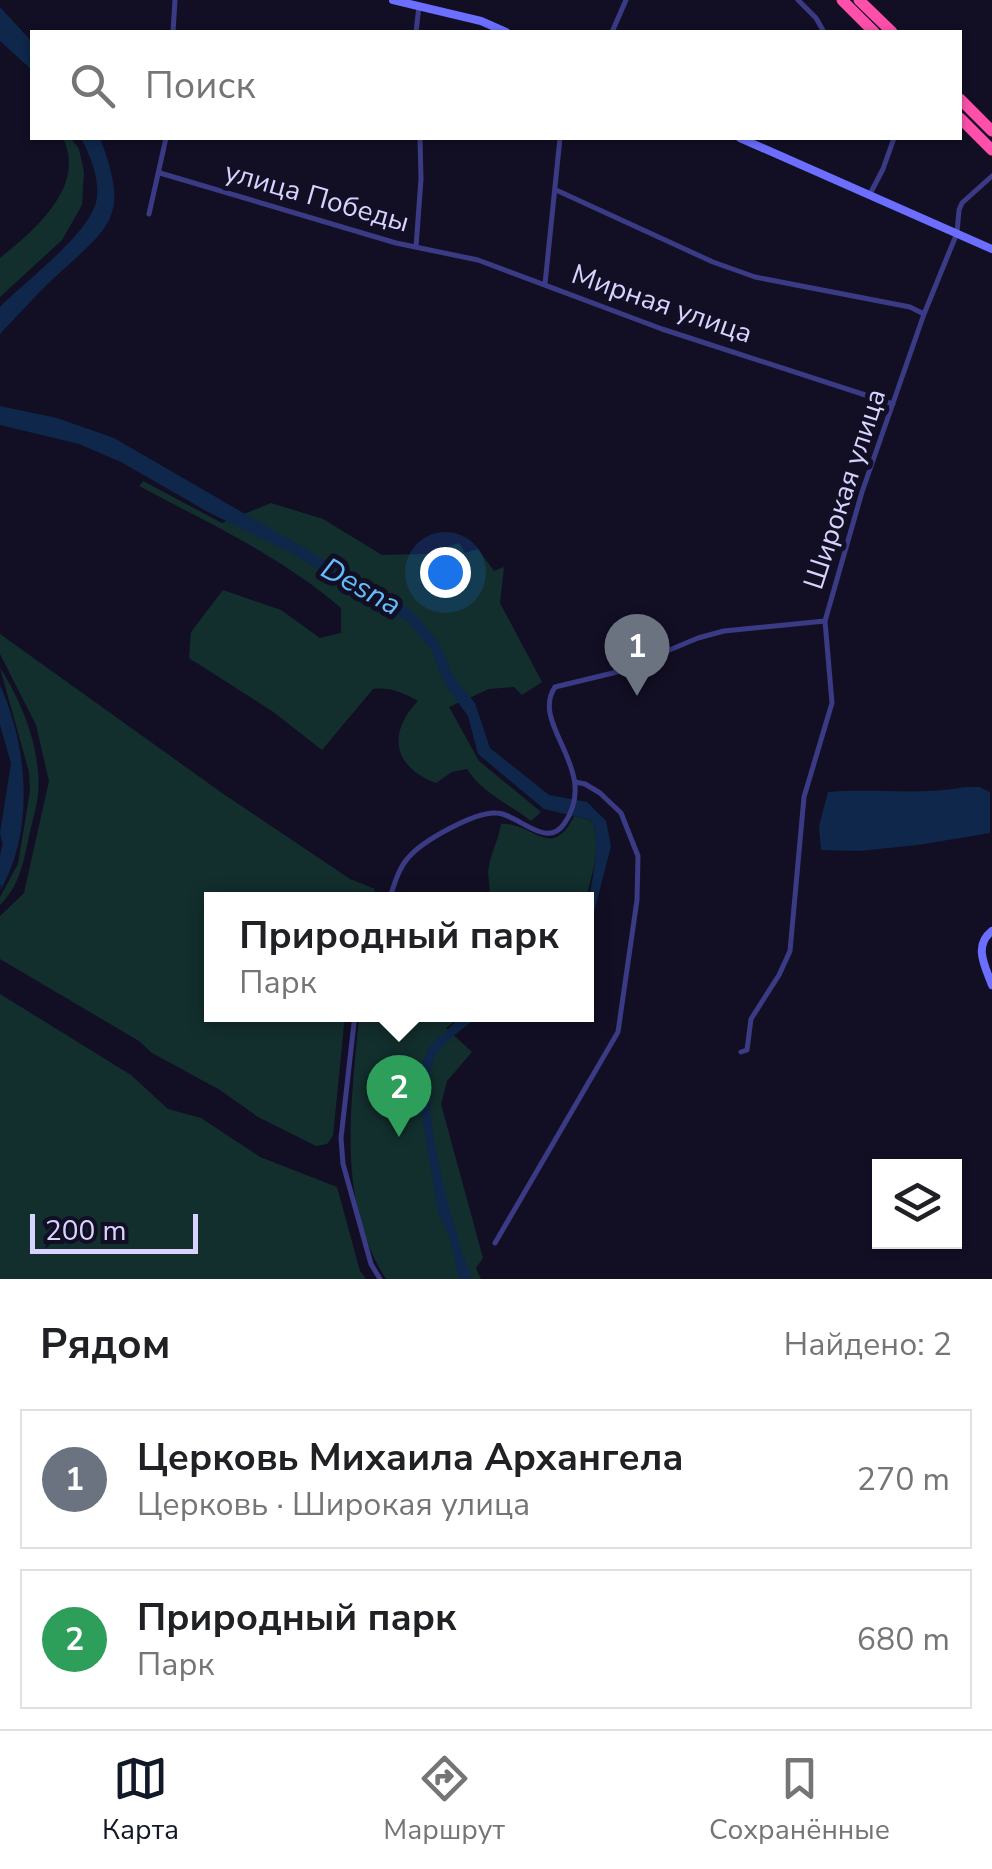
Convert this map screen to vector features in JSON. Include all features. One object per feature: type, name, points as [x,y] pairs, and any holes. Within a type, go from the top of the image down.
[{"type":"highway","points":[[842,0],[872,30]]},
{"type":"highway","points":[[859,0],[890,30]]},
{"type":"highway","points":[[962,101],[992,132]]},
{"type":"highway","points":[[962,120],[992,150]]},
{"type":"street","points":[[173,30],[175,0]]},
{"type":"street","points":[[393,0],[481,21],[501,30]]},
{"type":"street","points":[[613,30],[626,0]]},
{"type":"street","points":[[798,0],[823,30]]},
{"type":"street","points":[[416,30],[420,6]]},
{"type":"street","points":[[149,214],[166,140]]},
{"type":"street","name":"улица Победы","points":[[160,173],[416,247],[420,140]]},
{"type":"street","points":[[546,284],[560,140]]},
{"type":"street","points":[[745,140],[992,249]]},
{"type":"street","points":[[870,194],[884,170],[893,140]]},
{"type":"street","name":"Широкая улица","points":[[575,782],[569,758],[550,721],[550,696],[556,687],[618,672],[724,631],[825,621],[893,404],[957,233],[962,204],[992,176]]},
{"type":"street","points":[[556,190],[713,262],[755,277],[910,307],[924,314]]},
{"type":"street","name":"Мирная улица","points":[[416,247],[478,260],[662,329],[893,404]]},
{"type":"street","points":[[741,1052],[748,1050],[751,1019],[790,951],[804,796],[832,703],[825,621]]},
{"type":"street","points":[[392,892],[406,859],[432,839],[480,815],[506,814],[549,834],[564,825],[575,782],[600,793],[621,813],[638,856],[637,900],[618,1032],[495,1244]]},
{"type":"street","points":[[992,931],[981,948],[992,985]]},
{"type":"street","points":[[354,1022],[341,1138],[342,1164],[371,1264],[380,1279]]},
{"type":"green space","points":[[64,140],[72,140],[79,149],[84,172],[82,205],[62,240],[0,297],[0,258],[53,206],[68,174],[69,156]]},
{"type":"green space","points":[[143,481],[222,523],[271,503],[323,519],[382,555],[427,554],[459,543],[465,553],[478,549],[494,571],[504,567],[500,603],[542,682],[522,695],[514,687],[489,689],[449,707],[479,761],[541,812],[531,821],[488,791],[467,769],[452,772],[436,783],[411,768],[399,748],[399,737],[408,713],[418,701],[402,693],[373,689],[322,750],[272,711],[189,658],[191,632],[223,590],[281,610],[320,638],[341,633],[341,608],[269,556],[139,486]]},
{"type":"green space","points":[[0,634],[222,793],[350,879],[375,889],[204,892],[204,1022],[344,1022],[333,1136],[327,1144],[316,1146],[258,1117],[220,1090],[0,959],[0,916],[24,893],[49,781],[36,725],[0,654]]},
{"type":"green space","points":[[0,668],[29,728],[38,779],[22,867],[0,905],[0,897],[18,864],[30,791],[29,772]]},
{"type":"green space","points":[[574,816],[591,820],[596,840],[588,892],[489,892],[489,866],[501,824],[549,838],[566,830]]},
{"type":"green space","points":[[0,994],[131,1075],[168,1109],[201,1118],[260,1157],[337,1187],[360,1271],[366,1279],[0,1279]]},
{"type":"green space","points":[[358,1022],[454,1022],[446,1028],[472,1052],[447,1081],[441,1104],[483,1258],[476,1268],[481,1279],[386,1279],[370,1248],[353,1184],[353,1082]]},
{"type":"water","points":[[0,7],[30,40],[30,68],[0,41]]},
{"type":"water","points":[[82,140],[101,140],[114,186],[110,218],[90,244],[0,334],[0,307],[72,240],[93,210],[97,182]]},
{"type":"water","name":"Desna","points":[[0,406],[57,418],[114,438],[411,610],[439,642],[453,676],[475,703],[490,748],[549,795],[587,802],[606,821],[611,846],[594,912],[594,892],[590,892],[596,844],[591,820],[544,809],[478,754],[468,716],[444,683],[431,649],[408,622],[293,554],[208,512],[121,462],[79,444],[0,425]]},
{"type":"water","points":[[0,685],[17,735],[24,789],[19,842],[0,891],[6,859],[0,833],[11,763],[0,725]]},
{"type":"water","points":[[965,787],[990,792],[990,833],[859,851],[821,850],[819,826],[828,792]]},
{"type":"water","points":[[456,1022],[472,1022],[435,1057],[430,1102],[448,1201],[472,1279],[459,1279],[449,1235],[438,1214],[416,1077],[429,1047]]},
{"type":"waterway","points":[[0,880],[7,847]]},
{"type":"place","name":"Церковь Михаила Архангела","points":[[637,696]]},
{"type":"place","name":"Природный парк","points":[[399,1137]]}]
